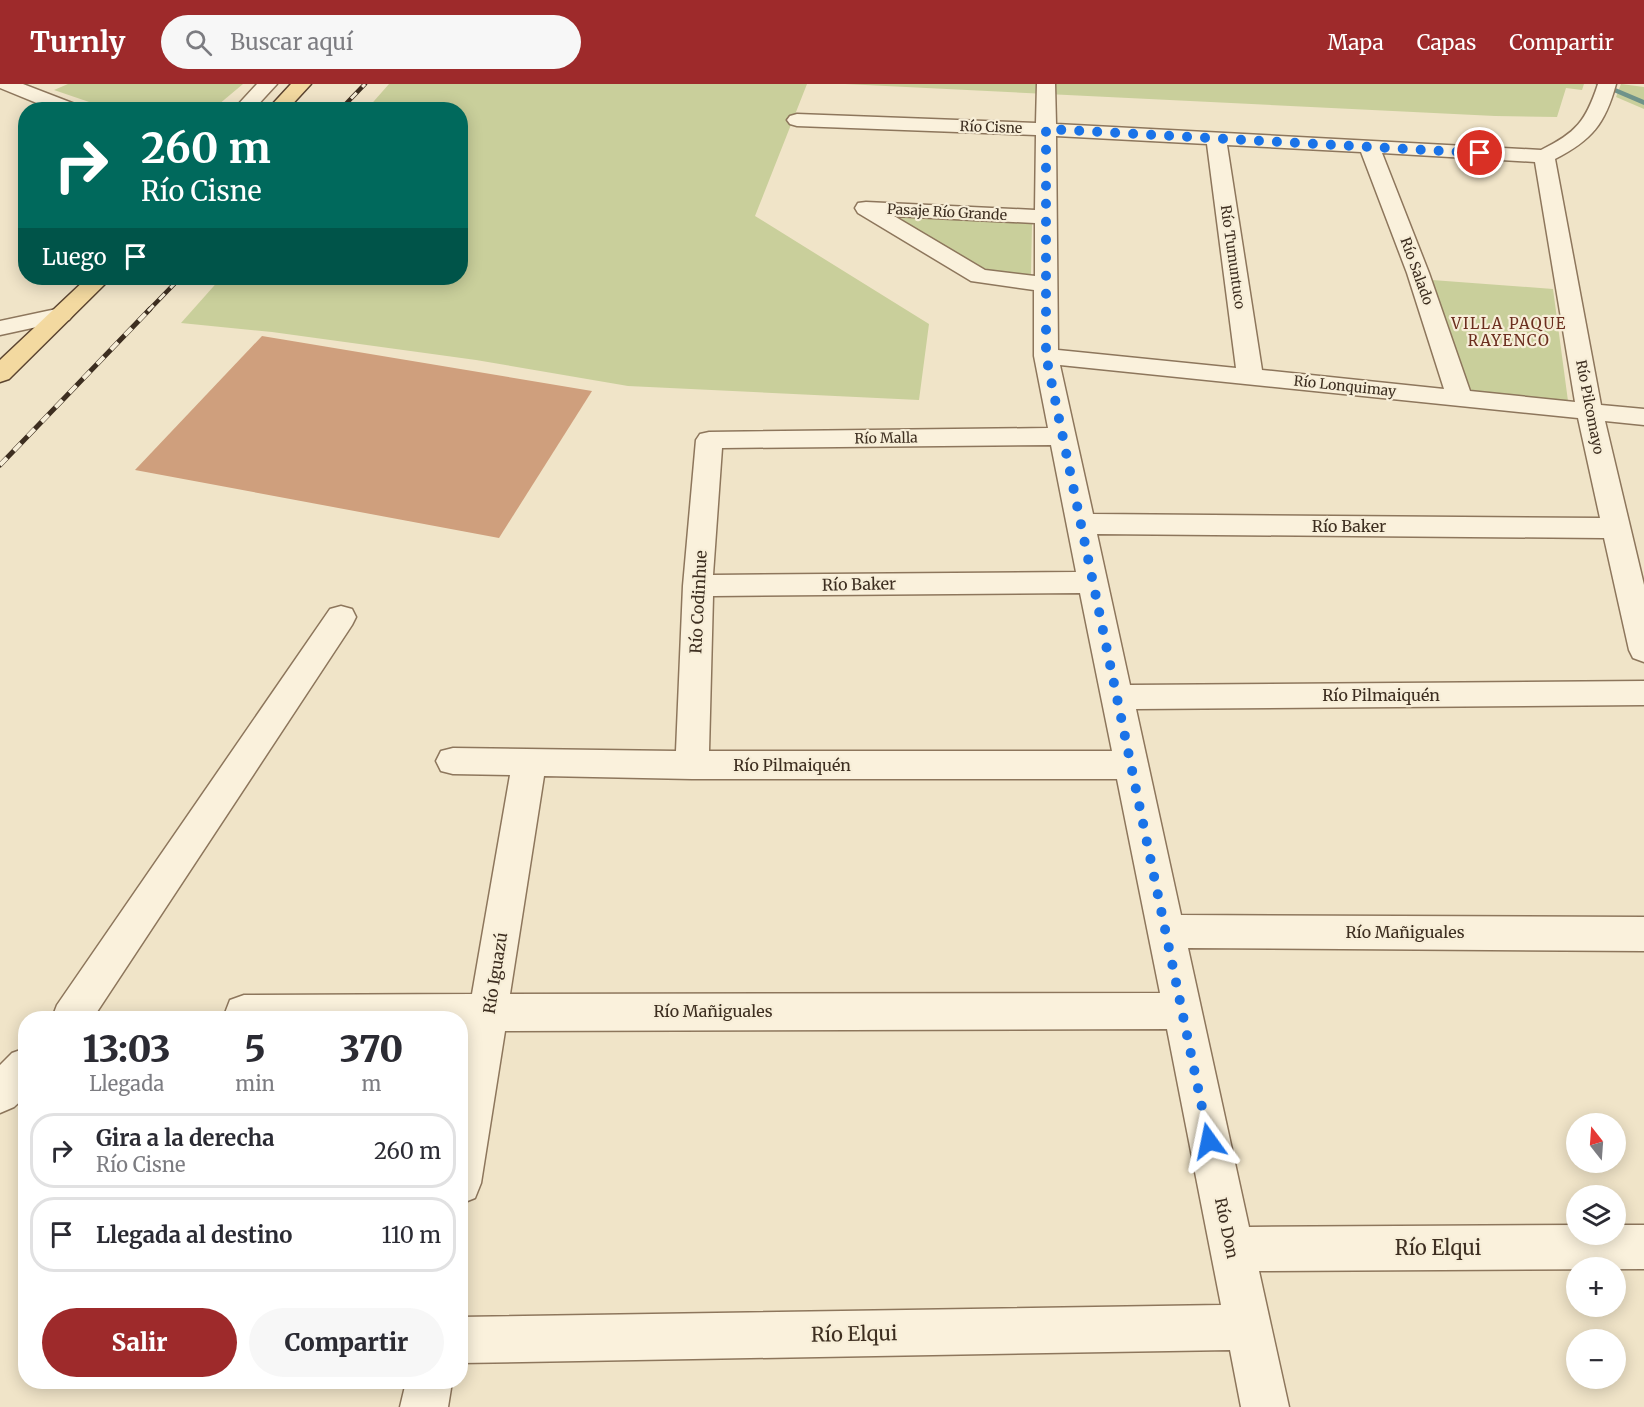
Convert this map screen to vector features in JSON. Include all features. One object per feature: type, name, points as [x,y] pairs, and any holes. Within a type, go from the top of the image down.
[{"type":"main road","points":[[284,102],[302,84]]},
{"type":"main road","points":[[0,374],[93,285]]},
{"type":"street","points":[[6,84],[52,102]]},
{"type":"street","points":[[250,102],[268,84]]},
{"type":"street","name":"Río Don","points":[[1046,88],[1044,284],[1046,356],[1265,1407]]},
{"type":"street","points":[[1544,156],[1576,139],[1587,129],[1595,119],[1605,91]]},
{"type":"street","name":"Río Cisne","points":[[796,120],[1046,129],[1544,156]]},
{"type":"street","name":"Río Tumuntuco","points":[[1216,138],[1250,376]]},
{"type":"street","name":"Río Salado","points":[[1369,147],[1419,273],[1459,397]]},
{"type":"street","name":"Río Pilcomayo","points":[[1544,156],[1590,412],[1627,544],[1644,650]]},
{"type":"street","name":"Pasaje Río Grande","points":[[1044,284],[979,276],[866,208],[1045,217]]},
{"type":"street","points":[[0,328],[61,315]]},
{"type":"street","name":"Río Lonquimay","points":[[1046,356],[1644,417]]},
{"type":"street","name":"Río Malla","points":[[709,440],[1063,436]]},
{"type":"street","name":"Río Codinhue","points":[[692,765],[698,586],[709,440]]},
{"type":"street","name":"Río Baker","points":[[1081,524],[1627,544]]},
{"type":"street","name":"Río Baker","points":[[698,586],[1093,582]]},
{"type":"street","points":[[76,1011],[341,617]]},
{"type":"street","name":"Río Pilmaiquén","points":[[1117,697],[1644,693]]},
{"type":"street","name":"Río Pilmaiquén","points":[[453,760],[692,765],[1131,765]]},
{"type":"street","name":"Río Iguazú","points":[[468,1135],[529,762]]},
{"type":"street","name":"Río Mañiguales","points":[[1166,931],[1644,934]]},
{"type":"street","name":"Río Mañiguales","points":[[468,1011],[1182,1011]]},
{"type":"street","points":[[0,1093],[18,1075]]},
{"type":"street","name":"Río Elqui","points":[[1232,1249],[1644,1247]]},
{"type":"street","name":"Río Elqui","points":[[468,1340],[1248,1327]]},
{"type":"street","points":[[424,1407],[428,1389]]},
{"type":"green space","points":[[68,84],[243,84],[222,102],[89,102],[54,90]]},
{"type":"green space","points":[[389,84],[807,84],[755,216],[929,324],[919,400],[628,386],[476,360],[272,332],[181,323],[215,285],[468,285],[468,102],[373,102]]},
{"type":"green space","points":[[845,84],[1584,84],[1582,90],[1566,88],[1557,117],[1495,116]]},
{"type":"green space","points":[[1621,84],[1644,87],[1644,109],[1616,97]]},
{"type":"green space","points":[[896,216],[1032,223],[1031,275],[985,270]]},
{"type":"green space","name":"VILLA PAQUE RAYENCO","points":[[1432,280],[1553,289],[1568,401],[1469,391]]},
{"type":"building","points":[[262,336],[592,391],[499,538],[135,470]]},
{"type":"waterway","points":[[1599,84],[1644,103]]},
{"type":"railway","points":[[348,102],[365,84]]},
{"type":"railway","points":[[148,311],[173,285]]},
{"type":"railway","points":[[0,465],[150,309]]},
{"type":"district","name":"VILLA PAQUE RAYENCO","points":[[1509,332]]},
{"type":"route","points":[[1209,1141],[1046,356],[1044,284],[1046,129],[1480,153]]}]
